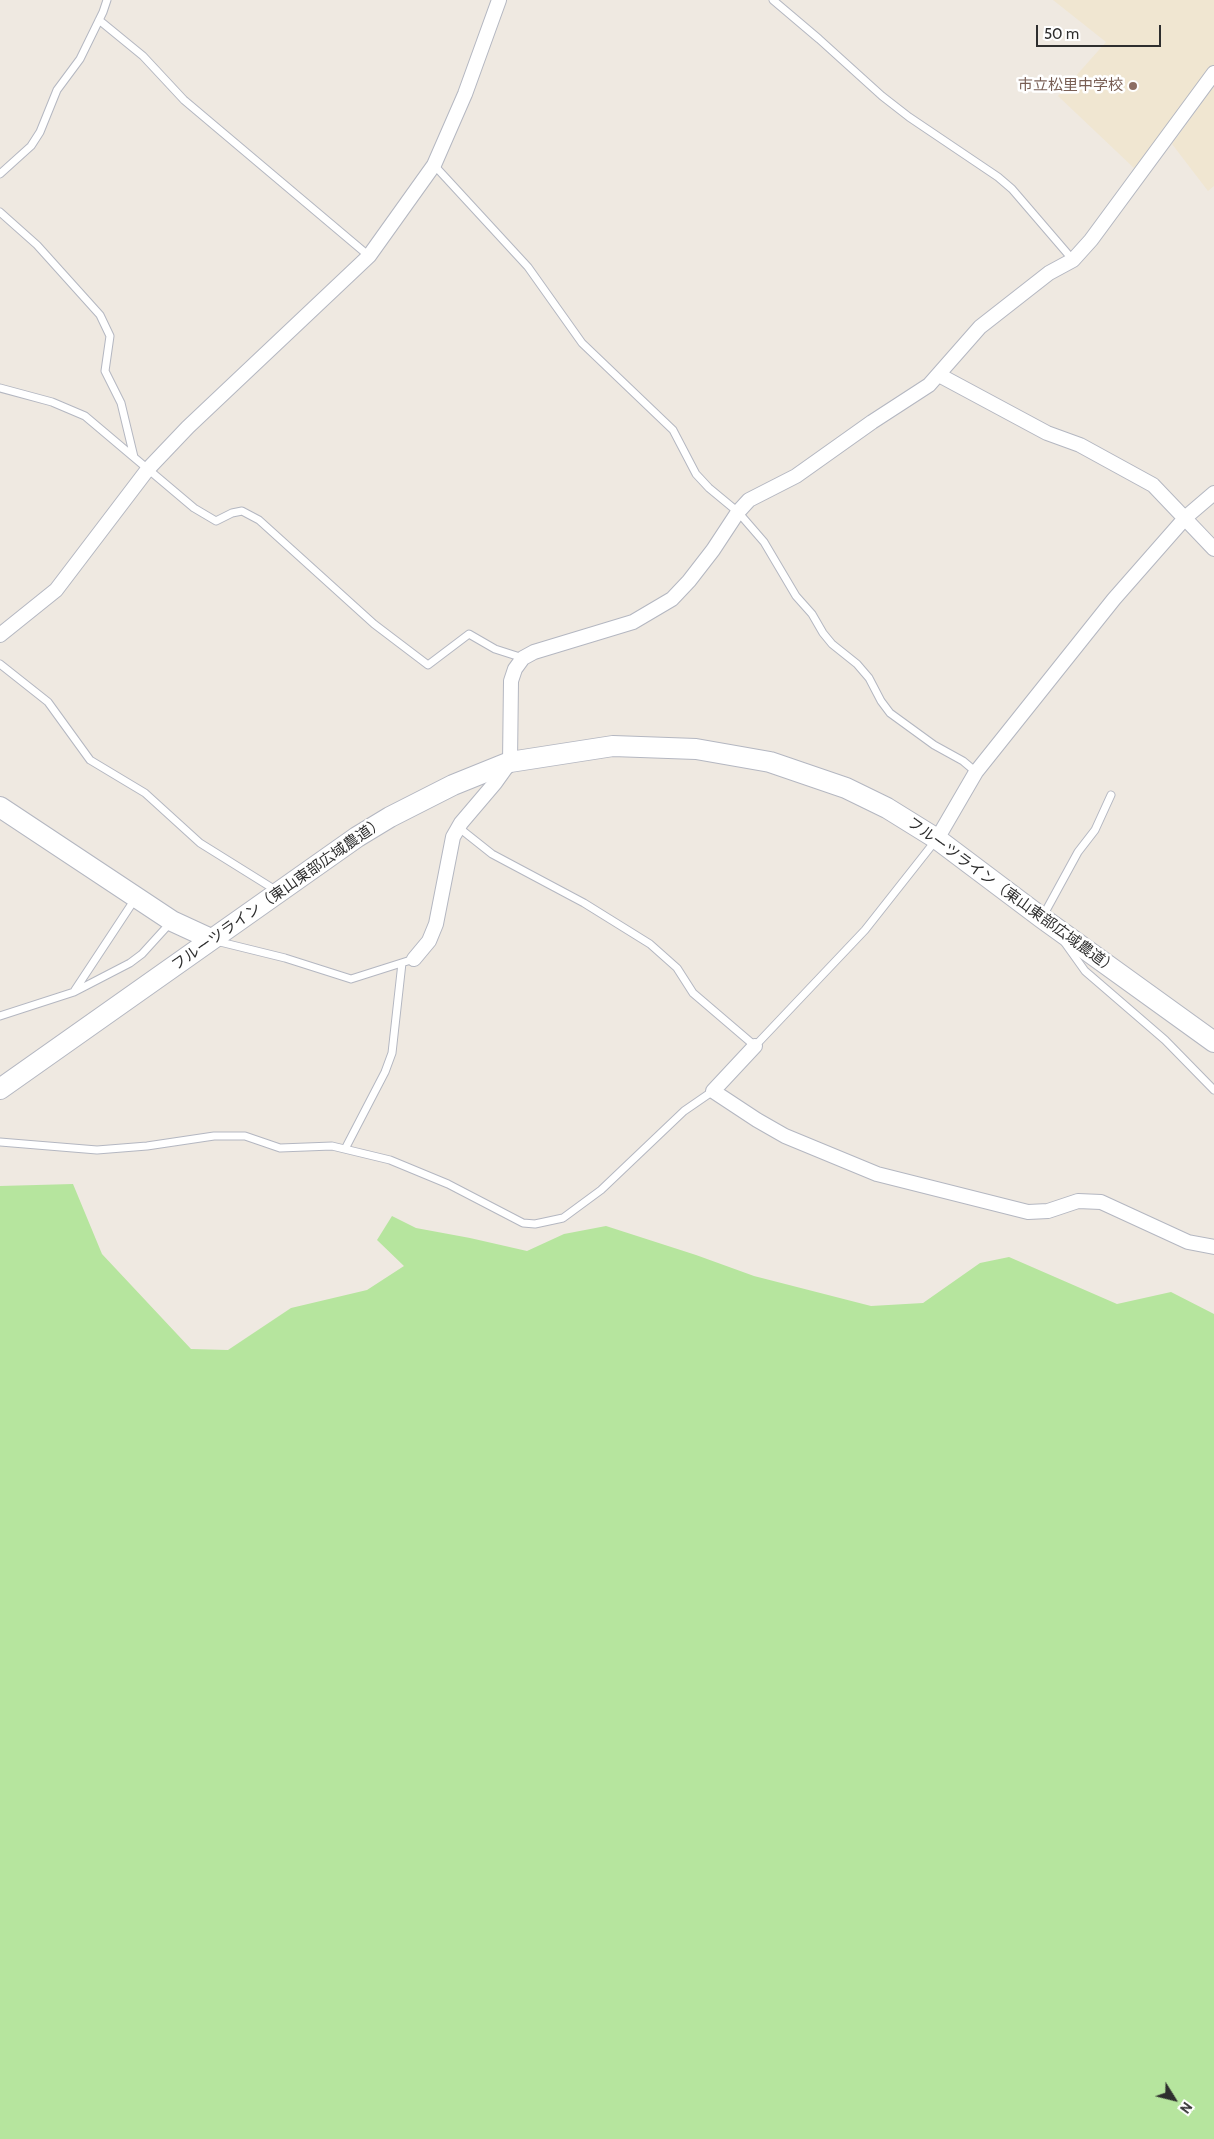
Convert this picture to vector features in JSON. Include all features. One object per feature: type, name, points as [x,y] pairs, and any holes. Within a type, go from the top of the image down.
[{"type":"street","points":[[0,635],[56,590],[148,469],[188,427],[369,256],[434,165],[465,94],[499,0]]},
{"type":"street","points":[[408,961],[429,942],[436,924],[451,845],[458,827],[510,762],[511,681],[515,669],[523,658],[534,652],[633,622],[672,599],[714,550],[738,512],[749,500],[796,476],[872,422],[929,385],[980,327],[1049,274],[1073,260],[1091,240],[1214,73]]},
{"type":"street","points":[[939,375],[1047,432],[1080,445],[1154,485],[1214,549]]},
{"type":"street","points":[[938,839],[976,772],[1114,599],[1186,518],[1214,493]]},
{"type":"street","name":"フルーツライン（東山東部広域農道）","points":[[0,1089],[356,837],[390,817],[453,784],[510,762],[613,746],[696,749],[737,755],[785,767],[846,788],[887,808],[938,839],[1042,918],[1214,1042]]},
{"type":"street","points":[[0,807],[172,920],[211,939]]},
{"type":"street","points":[[755,1046],[713,1091],[785,1136],[877,1174],[1028,1212],[1048,1211],[1078,1201],[1101,1202],[1188,1242],[1214,1247]]},
{"type":"lane","points":[[0,174],[31,146],[40,132],[57,90],[80,59],[107,0]]},
{"type":"lane","points":[[775,0],[882,96],[909,117],[998,177],[1012,189],[1073,260]]},
{"type":"lane","points":[[99,20],[143,56],[184,100],[369,256]]},
{"type":"lane","points":[[434,165],[528,267],[582,343],[665,420],[673,430],[696,474],[709,488],[738,512],[764,542],[796,596],[812,614],[823,634],[832,644],[857,664],[869,678],[881,701],[890,713],[934,746],[963,762],[976,772]]},
{"type":"lane","points":[[0,212],[37,246],[100,316],[110,336],[105,371],[121,403],[134,457]]},
{"type":"lane","points":[[0,388],[52,402],[85,416],[194,508],[216,521],[232,513],[242,511],[260,520],[374,624],[428,666],[469,634],[495,649],[523,658]]},
{"type":"lane","points":[[0,664],[48,702],[90,760],[145,793],[200,843],[278,893]]},
{"type":"lane","points":[[1042,918],[1078,852],[1095,830],[1111,795]]},
{"type":"lane","points":[[458,827],[492,854],[584,903],[650,944],[677,968],[693,993],[755,1046],[866,930],[938,839]]},
{"type":"lane","points":[[74,992],[136,896]]},
{"type":"lane","points":[[0,1016],[74,992],[130,962],[142,954],[172,920]]},
{"type":"lane","points":[[1066,935],[1065,945],[1085,971],[1165,1040],[1214,1090]]},
{"type":"lane","points":[[211,939],[285,958],[351,979],[408,961],[392,1053],[385,1072],[345,1149]]},
{"type":"lane","points":[[0,1142],[97,1150],[147,1146],[214,1136],[245,1136],[280,1148],[332,1146],[390,1160],[448,1184],[523,1223],[535,1224],[563,1218],[602,1190],[684,1111],[713,1091]]},
{"type":"shaded area","name":"市立松里中学校","points":[[1053,0],[1214,0],[1214,66],[1135,169],[1058,96],[1106,42]]},
{"type":"shaded area","points":[[1214,86],[1214,186],[1208,191],[1172,144]]},
{"type":"green space","points":[[73,1184],[102,1254],[191,1349],[228,1350],[291,1308],[367,1290],[404,1266],[377,1240],[392,1216],[416,1228],[527,1251],[564,1234],[606,1226],[754,1276],[871,1306],[923,1303],[980,1263],[1009,1257],[1117,1304],[1171,1292],[1214,1314],[1214,2139],[0,2139],[0,1186]]},
{"type":"place","name":"市立松里中学校","points":[[1133,86]]}]
